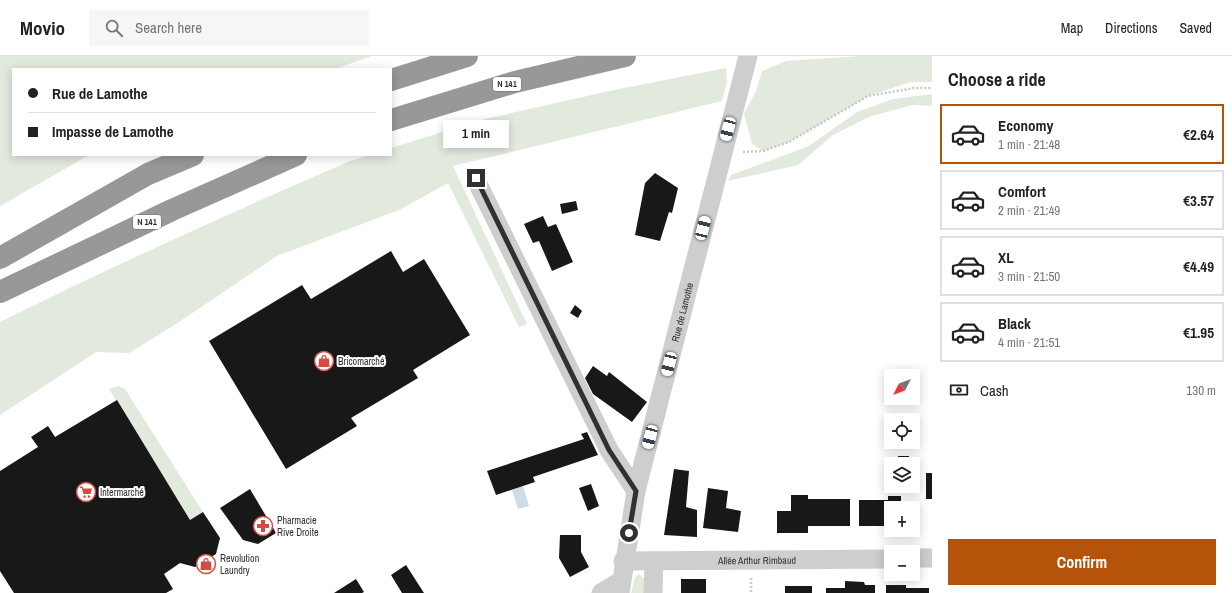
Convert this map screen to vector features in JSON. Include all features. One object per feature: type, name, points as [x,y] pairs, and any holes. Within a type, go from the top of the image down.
[{"type":"highway","points":[[392,80],[467,56]]},
{"type":"highway","name":"N 141","points":[[392,120],[515,82],[625,56]]},
{"type":"highway","points":[[0,258],[148,174],[191,156]]},
{"type":"highway","name":"N 141","points":[[0,292],[172,210],[294,156]]},
{"type":"street","name":"Rue de Lamothe","points":[[620,587],[623,561],[636,491],[748,56]]},
{"type":"street","points":[[476,178],[609,450],[636,491]]},
{"type":"street","name":"Allée Arthur Rimbaud","points":[[623,561],[654,562],[884,558]]},
{"type":"street","points":[[653,593],[654,562]]},
{"type":"street","points":[[601,593],[620,587]]},
{"type":"path","points":[[722,153],[763,151],[790,142],[868,96],[914,88],[932,88]]},
{"type":"shaded area","points":[[0,56],[372,56],[338,68],[12,68],[12,156],[87,156],[0,206]]},
{"type":"shaded area","points":[[861,56],[932,56],[932,82],[911,82],[868,96],[789,142],[763,151],[752,144],[744,114],[756,91],[762,71],[786,61]]},
{"type":"shaded area","points":[[726,68],[727,82],[722,101],[453,166],[527,324],[519,327],[448,183],[399,210],[277,256],[176,324],[129,353],[96,352],[0,415],[0,322],[130,259],[350,161],[367,156],[392,156],[392,148],[485,119],[614,90]]},
{"type":"shaded area","points":[[932,94],[932,106],[913,105],[871,116],[833,135],[798,165],[728,181],[731,175],[809,146],[857,112],[893,99]]},
{"type":"shaded area","points":[[118,386],[125,389],[203,512],[190,520],[109,389]]},
{"type":"shaded area","points":[[639,574],[647,581],[646,593],[631,593],[635,577]]},
{"type":"water","points":[[523,486],[529,506],[518,509],[512,490]]},
{"type":"building","points":[[655,173],[678,188],[672,213],[669,212],[660,241],[635,235],[645,183]]},
{"type":"building","points":[[576,201],[578,210],[562,214],[560,204]]},
{"type":"building","points":[[543,216],[548,227],[556,224],[573,262],[552,271],[539,241],[533,243],[524,224]]},
{"type":"building","name":"Bricomarché","points":[[391,251],[403,272],[424,259],[470,335],[413,370],[418,378],[351,418],[357,426],[286,469],[209,341],[302,285],[311,299]]},
{"type":"building","points":[[575,305],[582,311],[578,318],[570,313]]},
{"type":"building","points":[[593,366],[607,376],[609,372],[647,402],[632,422],[593,394],[585,378]]},
{"type":"building","name":"Intermarché","points":[[117,400],[190,520],[203,512],[220,538],[216,554],[195,567],[180,563],[164,574],[173,589],[166,593],[14,593],[0,571],[0,471],[38,447],[31,437],[48,426],[55,437]]},
{"type":"building","points":[[587,432],[598,455],[533,477],[535,482],[496,495],[487,471],[584,439],[581,434]]},
{"type":"building","points":[[898,456],[909,456],[909,457]]},
{"type":"building","points":[[674,469],[689,471],[686,507],[697,510],[697,537],[664,535]]},
{"type":"building","points":[[926,473],[932,473],[932,499],[926,499]]},
{"type":"building","points":[[591,484],[599,506],[588,511],[579,488]]},
{"type":"building","points":[[708,488],[728,491],[726,508],[741,511],[738,532],[703,528]]},
{"type":"building","points":[[250,489],[276,533],[258,544],[243,540],[220,508]]},
{"type":"building","points":[[791,495],[808,495],[808,499],[850,499],[850,526],[808,526],[808,533],[777,533],[777,511],[791,511]]},
{"type":"building","points":[[888,496],[901,496],[901,501],[884,501],[884,526],[859,526],[859,500],[888,500]]},
{"type":"building","points":[[560,535],[581,535],[581,552],[589,567],[570,577],[559,558]]},
{"type":"building","points":[[406,565],[424,593],[402,593],[391,575]]},
{"type":"building","points":[[356,579],[364,592],[334,593]]},
{"type":"building","points":[[681,579],[706,579],[706,593],[681,593]]},
{"type":"building","points":[[845,581],[864,582],[865,585],[875,585],[875,593],[826,593],[826,588],[845,588]]},
{"type":"building","points":[[886,585],[906,585],[906,588],[929,588],[929,593],[886,593]]},
{"type":"building","points":[[785,586],[812,586],[812,593],[785,593]]},
{"type":"place","name":"Bricomarché","points":[[324,361]]},
{"type":"place","name":"Intermarché","points":[[86,492]]},
{"type":"place","name":"Pharmacie Rive Droite","points":[[263,526]]},
{"type":"place","name":"Revolution Laundry","points":[[206,564]]},
{"type":"route","points":[[476,178],[609,450],[636,491],[629,533]]}]
